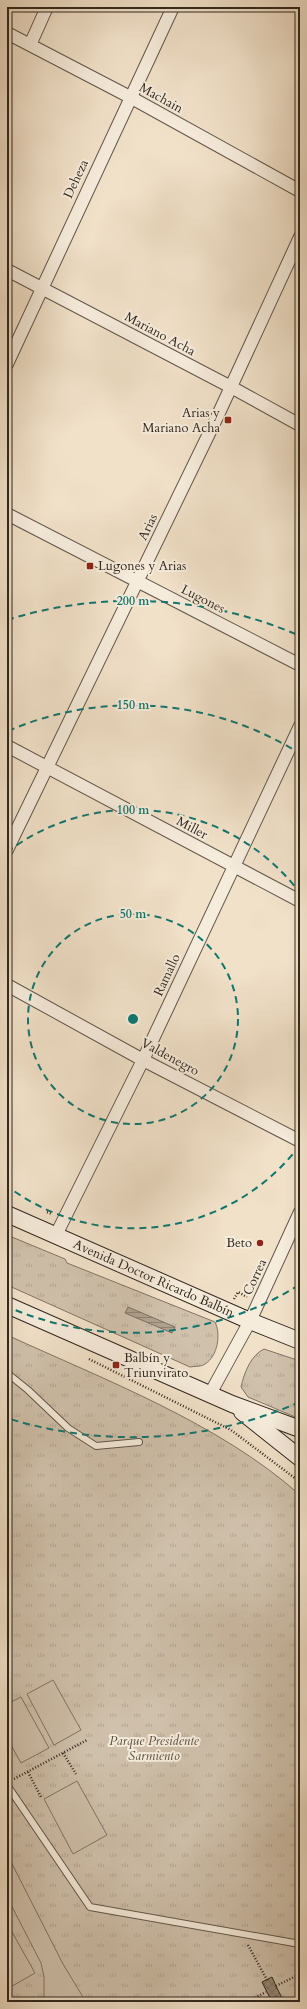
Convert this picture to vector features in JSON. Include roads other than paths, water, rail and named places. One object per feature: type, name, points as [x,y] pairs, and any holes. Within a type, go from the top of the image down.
[{"type":"main road","name":"Avenida Doctor Ricardo Balbín","points":[[7,1214],[250,1321],[300,1341]]},
{"type":"main road","points":[[7,1305],[232,1404],[300,1429]]},
{"type":"main road","points":[[232,1404],[300,1458]]},
{"type":"street","points":[[30,45],[47,7]]},
{"type":"street","name":"Deheza","points":[[7,364],[173,7]]},
{"type":"street","name":"Machain","points":[[7,33],[130,97],[300,191]]},
{"type":"street","name":"Arias","points":[[7,850],[231,387],[300,237]]},
{"type":"street","name":"Mariano Acha","points":[[7,270],[300,424]]},
{"type":"street","name":"Lugones","points":[[7,514],[300,665]]},
{"type":"street","name":"Ramallo","points":[[56,1235],[143,1060],[300,726]]},
{"type":"street","name":"Miller","points":[[7,746],[300,901]]},
{"type":"street","name":"Valdenegro","points":[[7,985],[143,1060],[300,1141]]},
{"type":"street","name":"Correa","points":[[210,1394],[250,1321],[300,1212]]},
{"type":"lane","points":[[7,1372],[68,1428],[96,1446],[139,1442]]},
{"type":"lane","points":[[7,1784],[90,1907],[300,1944]]},
{"type":"place","name":"Arias y Mariano Acha","points":[[228,420]]},
{"type":"place","name":"Lugones y Arias","points":[[90,566]]},
{"type":"place","name":"Beto","points":[[260,1243]]},
{"type":"place","name":"Balbín y Triunvirato","points":[[116,1365]]},
{"type":"park label","name":"Parque Presidente Sarmiento","points":[[154,1748]]}]
